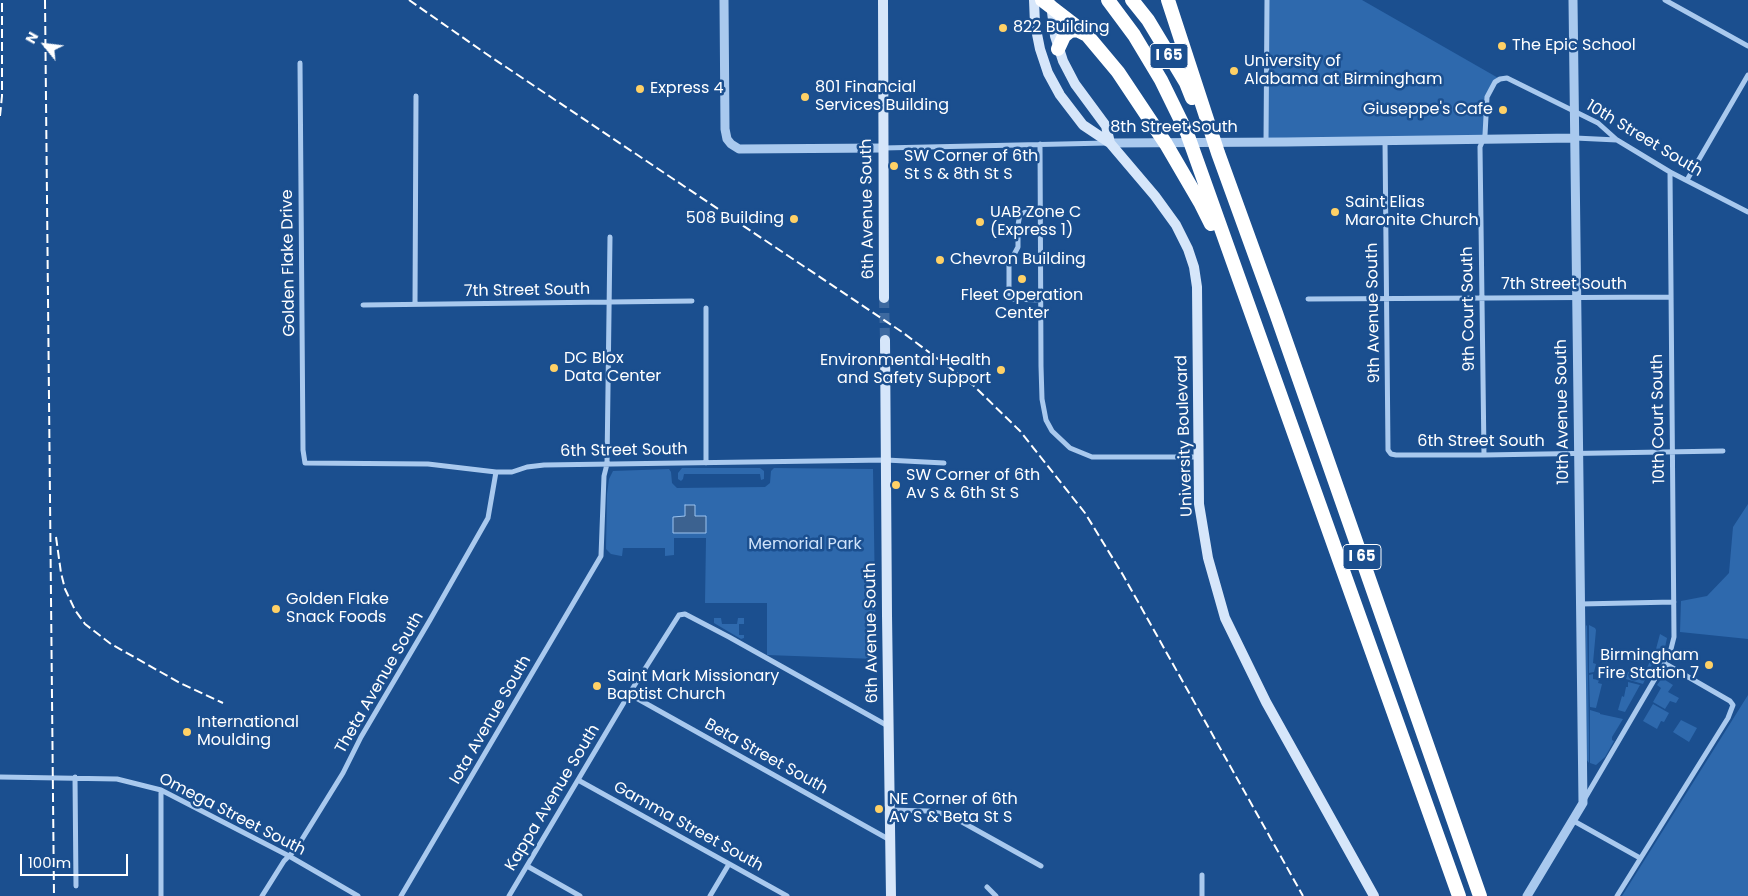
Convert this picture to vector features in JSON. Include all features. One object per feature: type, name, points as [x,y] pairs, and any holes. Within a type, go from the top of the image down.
[{"type":"highway","name":"I 65","points":[[1108,0],[1134,35],[1187,134],[1459,896]]},
{"type":"highway","name":"I 65","points":[[1132,0],[1148,20],[1186,83],[1203,115],[1218,153],[1480,896]]},
{"type":"highway","points":[[1168,0],[1203,115]]},
{"type":"highway","points":[[1048,2],[1078,26],[1118,72],[1201,204],[1245,295]]},
{"type":"highway","points":[[1058,49],[1064,36],[1070,31],[1077,30],[1087,35]]},
{"type":"main road","name":"6th Avenue South","points":[[883,0],[884,298]]},
{"type":"main road","name":"University Boulevard","points":[[1034,0],[1035,24],[1040,49],[1054,84],[1067,106],[1083,125],[1110,143],[1169,214],[1183,236],[1196,280],[1199,504],[1208,558],[1225,618],[1266,702],[1374,896]]},
{"type":"main road","name":"University Boulevard","points":[[1048,2],[1058,49],[1075,84],[1106,126],[1110,143]]},
{"type":"main road","name":"6th Avenue South","points":[[885,340],[891,896]]},
{"type":"street","name":"8th Street South","points":[[724,0],[725,129],[727,139],[739,149],[1575,138],[1617,140]]},
{"type":"street","points":[[1266,142],[1267,0]]},
{"type":"street","name":"10th Avenue South","points":[[1573,0],[1583,802]]},
{"type":"street","points":[[1664,0],[1748,46]]},
{"type":"street","name":"Golden Flake Drive","points":[[300,63],[303,450],[305,463]]},
{"type":"street","points":[[1687,180],[1748,75]]},
{"type":"street","name":"10th Street South","points":[[1500,79],[1507,78],[1598,123],[1617,140],[1670,172],[1748,212]]},
{"type":"street","name":"9th Court South","points":[[1484,455],[1480,147],[1484,140],[1487,97],[1491,87],[1500,79]]},
{"type":"street","points":[[415,304],[416,96]]},
{"type":"street","name":"9th Avenue South","points":[[1385,141],[1388,450],[1391,454]]},
{"type":"street","points":[[1040,144],[1042,400],[1046,420],[1052,431],[1070,448],[1092,457],[1199,457]]},
{"type":"street","name":"10th Court South","points":[[1583,802],[1670,653],[1674,637],[1670,172]]},
{"type":"street","points":[[1040,211],[1029,211],[1020,214],[1018,247],[1009,264],[1009,299],[1041,300]]},
{"type":"street","points":[[607,464],[610,236]]},
{"type":"street","name":"7th Street South","points":[[1308,300],[1671,297]]},
{"type":"street","name":"7th Street South","points":[[363,305],[692,300]]},
{"type":"street","points":[[706,308],[706,462]]},
{"type":"street","name":"6th Street South","points":[[1391,454],[1484,455],[1722,451]]},
{"type":"street","name":"6th Street South","points":[[305,463],[428,464],[496,472],[512,472],[527,467],[544,465],[886,460],[944,463]]},
{"type":"street","name":"Iota Avenue South","points":[[401,896],[601,556],[604,476],[607,464]]},
{"type":"street","name":"Theta Avenue South","points":[[262,896],[284,861],[296,849],[343,773],[360,737],[488,518],[496,472]]},
{"type":"street","points":[[1580,604],[1674,602]]},
{"type":"street","name":"Kappa Avenue South","points":[[509,896],[629,694],[679,616],[685,614],[729,637],[888,726]]},
{"type":"street","points":[[1617,896],[1728,718],[1733,705],[1730,701],[1664,663]]},
{"type":"street","name":"Beta Street South","points":[[629,694],[890,840]]},
{"type":"street","name":"Omega Street South","points":[[0,777],[117,779],[161,790],[289,856],[358,896]]},
{"type":"street","points":[[75,777],[76,886]]},
{"type":"street","name":"Gamma Street South","points":[[578,780],[787,896]]},
{"type":"street","points":[[161,790],[161,896]]},
{"type":"street","points":[[1527,896],[1583,802]]},
{"type":"street","points":[[890,810],[928,811],[944,814],[1041,866]]},
{"type":"street","points":[[1572,820],[1640,858]]},
{"type":"street","points":[[710,896],[729,864]]},
{"type":"street","points":[[527,866],[580,896]]},
{"type":"street","points":[[1202,876],[1202,896]]},
{"type":"street","points":[[987,887],[996,896]]},
{"type":"green space","points":[[1267,0],[1362,0],[1500,79],[1486,101],[1484,140],[1266,143]]},
{"type":"green space","points":[[682,468],[760,468],[764,471],[764,479],[761,480],[760,474],[684,474],[681,481],[678,479],[678,473]]},
{"type":"green space","name":"Memorial Park","points":[[774,468],[873,469],[876,659],[767,655],[767,603],[705,603],[706,538],[674,538],[674,555],[665,556],[665,548],[623,548],[622,556],[611,554],[606,549],[607,494],[609,479],[613,471],[669,469],[672,483],[677,488],[765,487],[770,483],[771,471]]},
{"type":"green space","points":[[1748,504],[1748,639],[1680,632],[1681,601],[1707,596],[1729,573],[1733,527]]},
{"type":"green space","points":[[714,618],[721,618],[722,624],[737,624],[738,618],[744,618],[744,624],[739,624],[739,635],[744,635],[744,638],[741,639],[714,623]]},
{"type":"green space","points":[[1587,625],[1589,732],[1589,763],[1586,759]]},
{"type":"green space","points":[[1589,625],[1596,630],[1593,663],[1596,664],[1594,672],[1589,673]]},
{"type":"green space","points":[[1660,634],[1667,638],[1663,657],[1657,654],[1643,684],[1626,679],[1628,672],[1631,671],[1644,674],[1656,649]]},
{"type":"green space","points":[[1593,674],[1593,679],[1599,680],[1598,683],[1602,684],[1596,708],[1590,707],[1589,675]]},
{"type":"green space","points":[[1662,678],[1673,685],[1668,692],[1679,698],[1676,703],[1670,701],[1665,709],[1653,702],[1661,688],[1657,685]]},
{"type":"green space","points":[[1628,682],[1640,685],[1625,712],[1618,710],[1622,696],[1624,697],[1626,687],[1628,687]]},
{"type":"green space","points":[[1748,695],[1748,896],[1622,896]]},
{"type":"green space","points":[[1653,704],[1669,713],[1664,722],[1661,721],[1657,729],[1643,721]]},
{"type":"green space","points":[[1590,710],[1623,719],[1612,737],[1614,741],[1605,757],[1596,765],[1590,763]]},
{"type":"green space","points":[[1681,720],[1697,728],[1689,742],[1673,732]]},
{"type":"shaded area","points":[[685,505],[695,505],[695,516],[706,516],[706,533],[673,533],[673,517],[685,516]]},
{"type":"tunnel","points":[[884,298],[885,340]]},
{"type":"railway","points":[[0,116],[2,96],[2,0]]},
{"type":"railway","points":[[45,0],[54,896]]},
{"type":"railway","points":[[409,0],[485,53],[902,332],[974,386],[1020,431],[1085,513],[1123,575],[1303,896]]},
{"type":"railway","points":[[56,537],[65,589],[75,610],[85,624],[111,644],[180,683],[223,703]]},
{"type":"place","name":"822 Building","points":[[1003,28]]},
{"type":"place","name":"The Epic School","points":[[1502,46]]},
{"type":"place","name":"University of Alabama at Birmingham","points":[[1234,71]]},
{"type":"place","name":"Express 4","points":[[640,89]]},
{"type":"place","name":"801 Financial Services Building","points":[[805,97]]},
{"type":"place","name":"Giuseppe's Cafe","points":[[1503,110]]},
{"type":"place","name":"SW Corner of 6th St S & 8th St S","points":[[894,166]]},
{"type":"place","name":"Saint Elias Maronite Church","points":[[1335,212]]},
{"type":"place","name":"508 Building","points":[[794,219]]},
{"type":"place","name":"UAB Zone C (Express 1)","points":[[980,222]]},
{"type":"place","name":"Chevron Building","points":[[940,260]]},
{"type":"place","name":"Fleet Operation Center","points":[[1022,279]]},
{"type":"place","name":"DC Blox Data Center","points":[[554,368]]},
{"type":"place","name":"Environmental Health and Safety Support","points":[[1001,370]]},
{"type":"place","name":"SW Corner of 6th Av S & 6th St S","points":[[896,485]]},
{"type":"place","name":"Golden Flake Snack Foods","points":[[276,609]]},
{"type":"place","name":"Birmingham Fire Station 7","points":[[1709,665]]},
{"type":"place","name":"Saint Mark Missionary Baptist Church","points":[[597,686]]},
{"type":"place","name":"International Moulding","points":[[187,732]]},
{"type":"place","name":"NE Corner of 6th Av S & Beta St S","points":[[879,809]]}]
